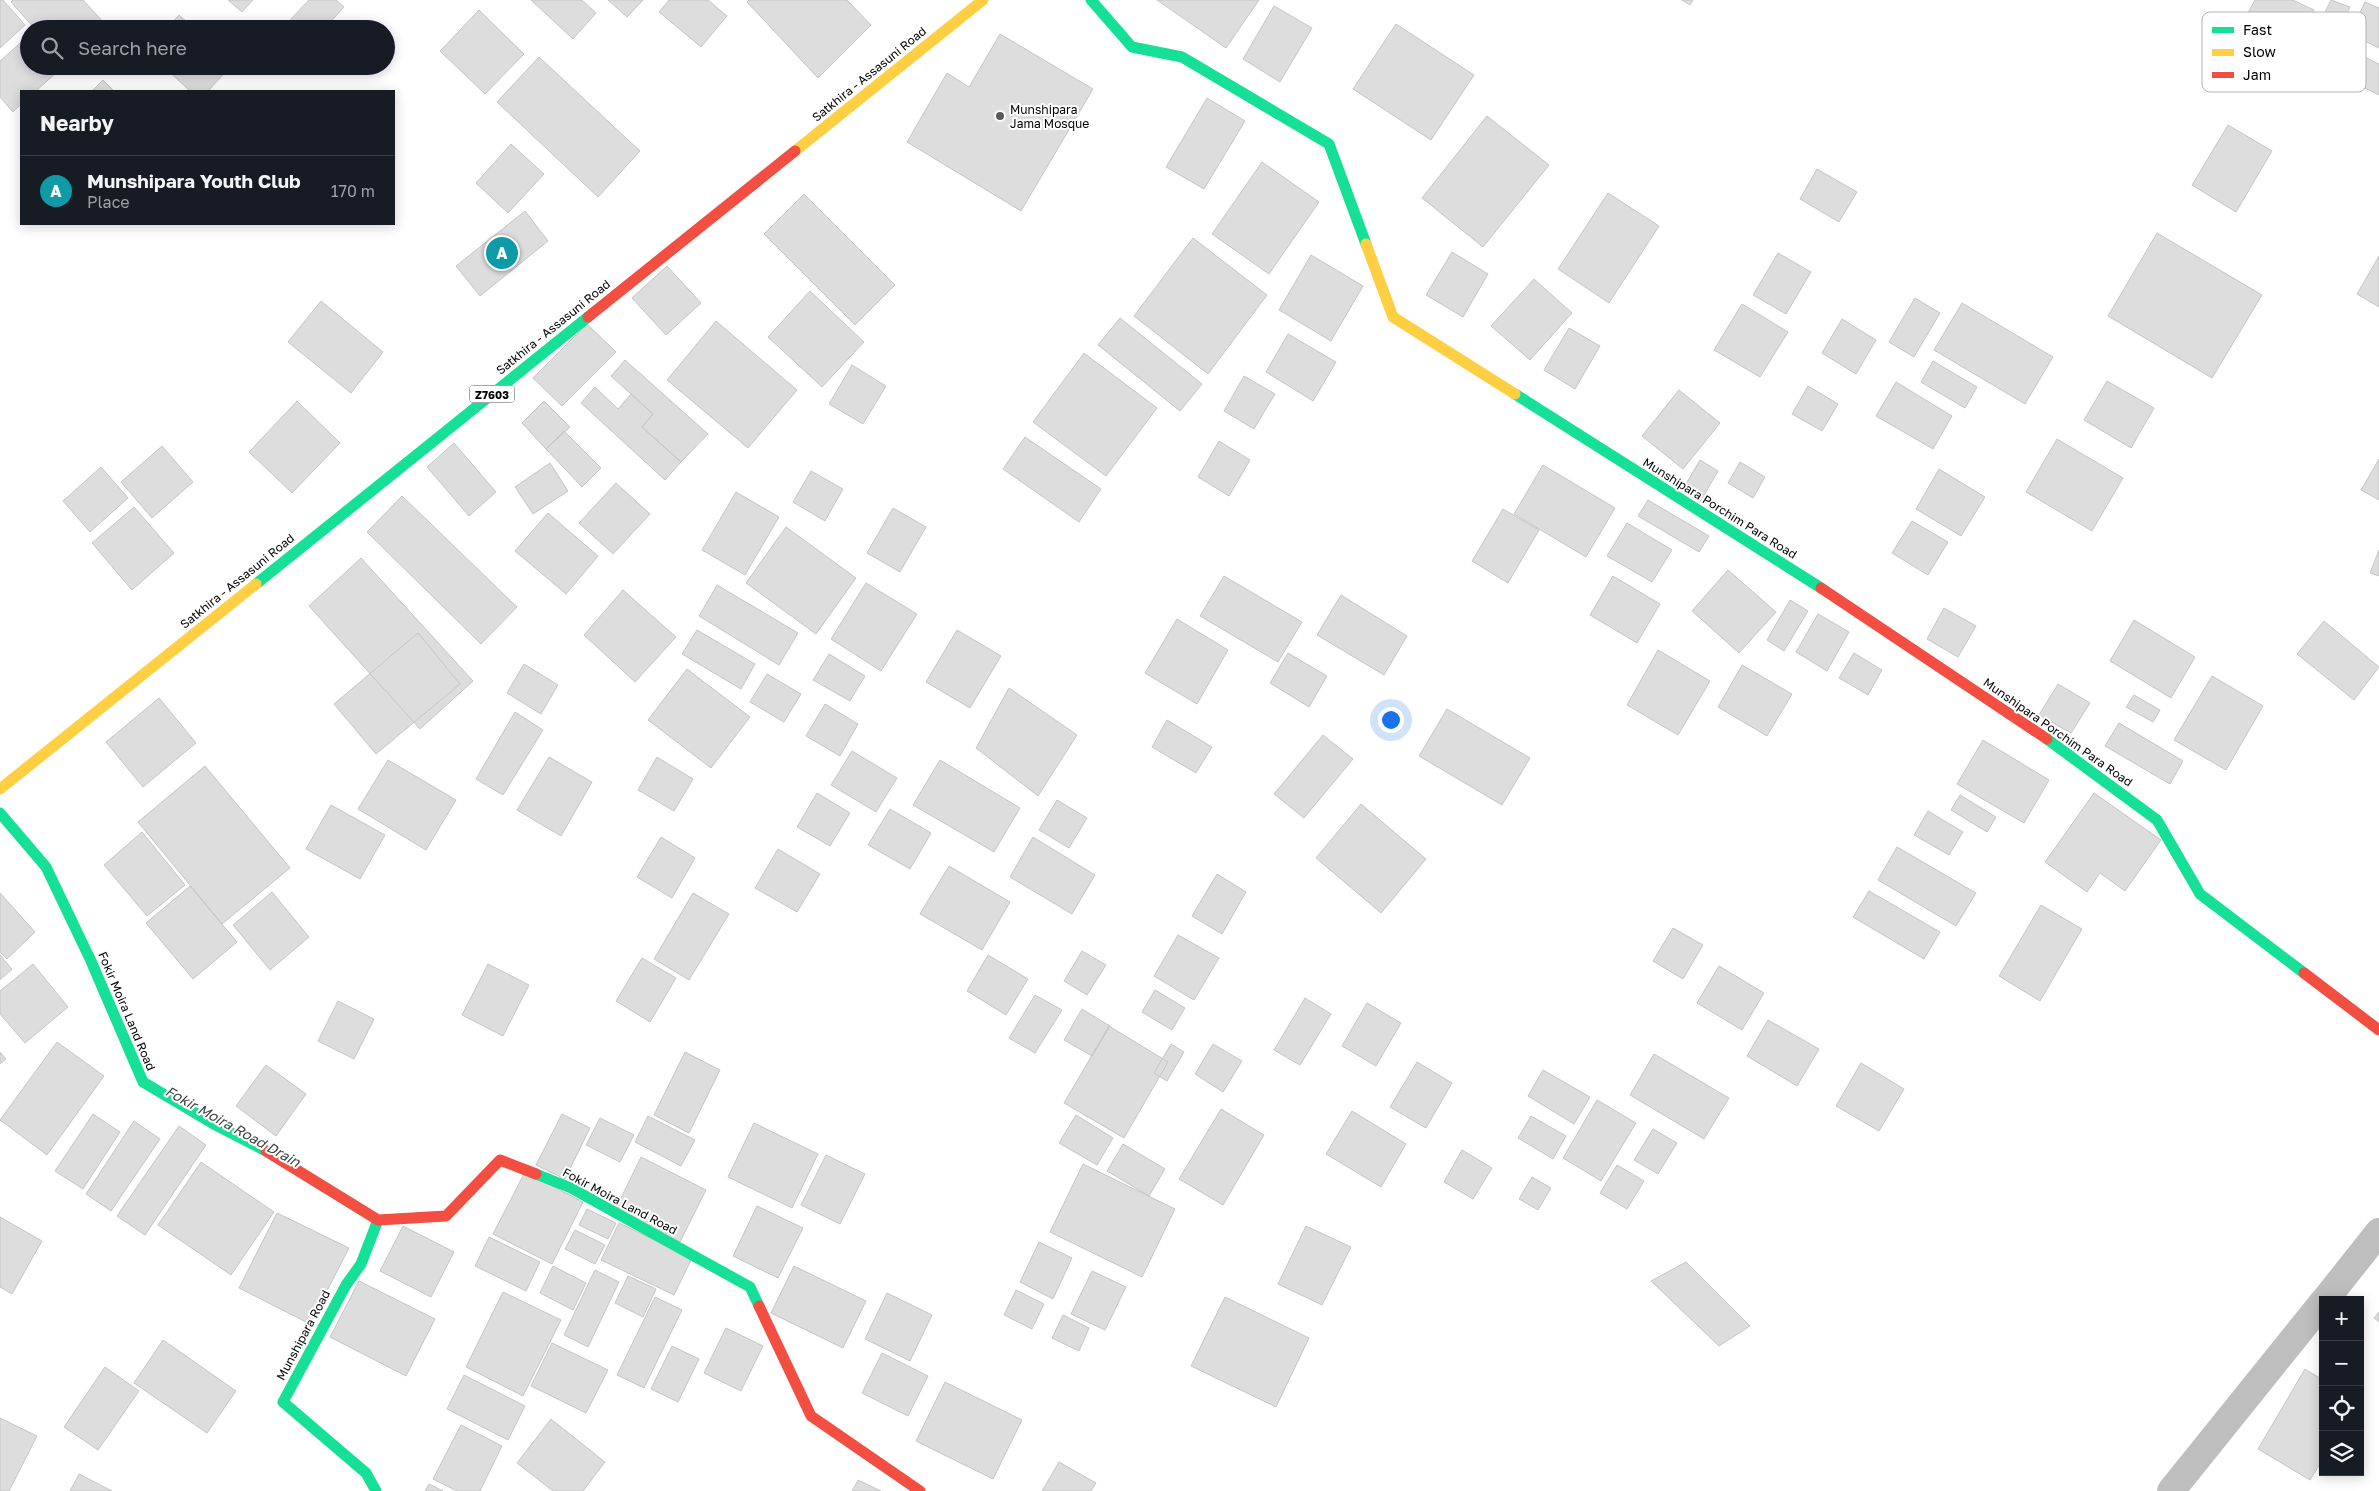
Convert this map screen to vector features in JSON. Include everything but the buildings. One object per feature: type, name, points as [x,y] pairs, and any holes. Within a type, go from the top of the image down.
[{"type":"street","name":"Satkhira - Assasuni Road","points":[[0,788],[983,0]]},
{"type":"street","name":"Munshipara Porchim Para Road","points":[[1091,0],[1132,47],[1182,57],[1329,144],[1393,316],[1808,580],[2042,734],[2157,820],[2200,894],[2379,1030]]},
{"type":"street","name":"Fokir Moira Land Road","points":[[0,813],[46,867],[91,961],[142,1082],[212,1123],[288,1163],[378,1220],[446,1216],[500,1160],[571,1188],[750,1287],[811,1416],[920,1491]]},
{"type":"street","name":"Munshipara Road","points":[[376,1491],[366,1473],[283,1402],[346,1285],[361,1264],[378,1220]]},
{"type":"street","points":[[2328,1296],[2379,1232]]},
{"type":"street","points":[[2171,1491],[2319,1307]]},
{"type":"traffic: fast","points":[[1091,0],[1132,47],[1182,57],[1329,144],[1366,244]]},
{"type":"traffic: fast","points":[[256,584],[588,317]]},
{"type":"traffic: fast","points":[[1515,394],[1821,588]]},
{"type":"traffic: fast","points":[[2047,739],[2157,820],[2200,894],[2304,973]]},
{"type":"traffic: fast","points":[[0,813],[46,867],[91,961],[143,1082],[212,1123],[266,1151]]},
{"type":"traffic: fast","points":[[536,1174],[571,1188],[750,1287],[759,1306]]},
{"type":"traffic: fast","points":[[376,1491],[366,1473],[283,1402],[346,1285],[361,1264],[378,1220]]},
{"type":"traffic: slow","points":[[795,151],[983,0]]},
{"type":"traffic: slow","points":[[1366,244],[1393,317],[1515,394]]},
{"type":"traffic: slow","points":[[0,789],[256,584]]},
{"type":"traffic: jam","points":[[588,317],[795,151]]},
{"type":"traffic: jam","points":[[1821,588],[2047,739]]},
{"type":"traffic: jam","points":[[2304,973],[2379,1030]]},
{"type":"traffic: jam","points":[[266,1151],[378,1220],[446,1216],[500,1160],[536,1174]]},
{"type":"traffic: jam","points":[[759,1306],[811,1416],[920,1491]]},
{"type":"place","name":"Munshipara Jama Mosque","points":[[1000,116]]},
{"type":"place","name":"Munshipara Youth Club","points":[[502,253]]},
{"type":"water label","name":"Fokir Moira Road Drain","points":[[233,1126]]}]
